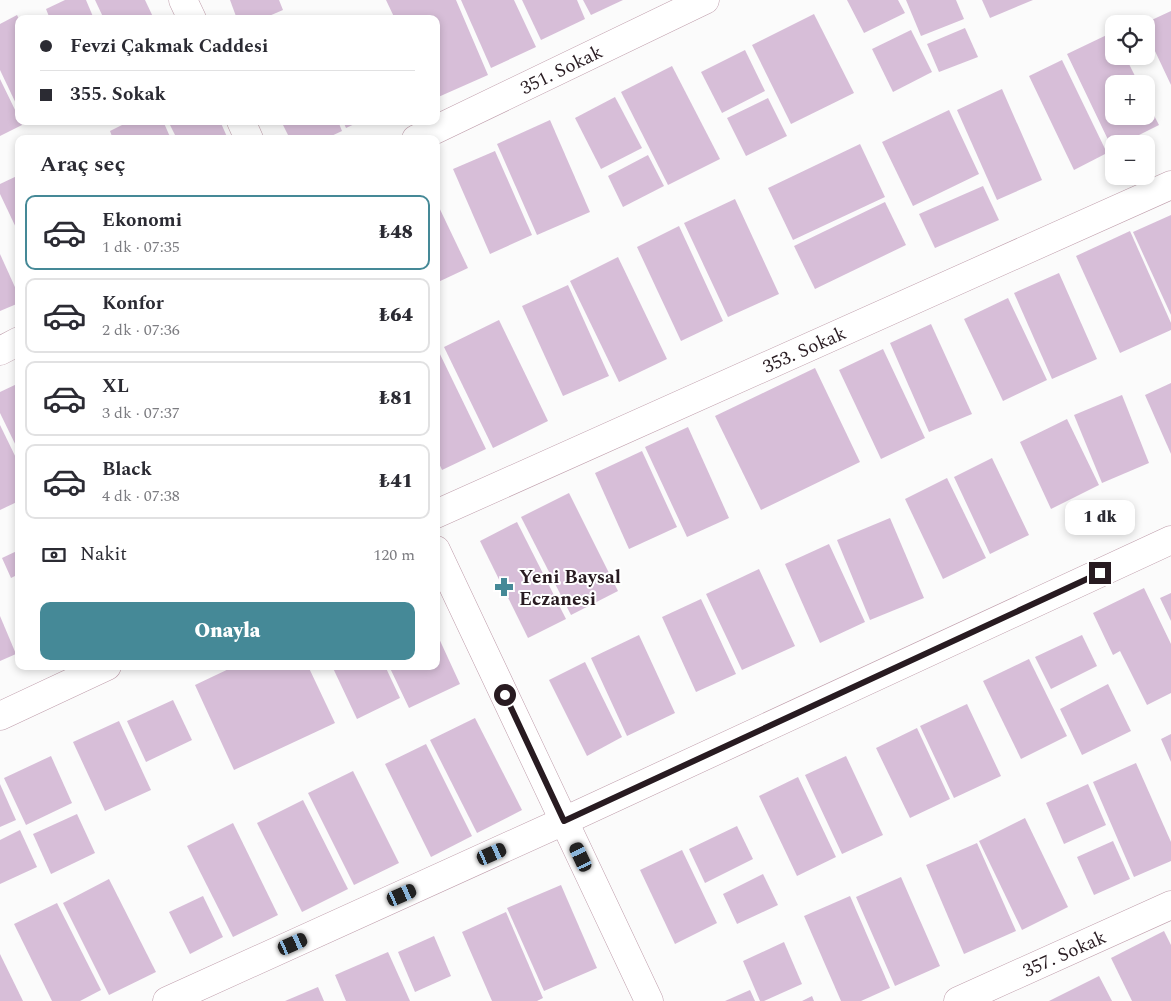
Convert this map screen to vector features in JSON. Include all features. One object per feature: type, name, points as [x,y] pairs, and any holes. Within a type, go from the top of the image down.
[{"type":"street","points":[[183,0],[190,15]]},
{"type":"street","name":"351. Sokak","points":[[424,135],[706,0]]},
{"type":"street","name":"353. Sokak","points":[[440,512],[1171,185]]},
{"type":"street","points":[[0,351],[15,343]]},
{"type":"street","points":[[167,1001],[564,821],[1171,540]]},
{"type":"street","points":[[440,558],[649,1001]]},
{"type":"street","points":[[0,716],[98,670]]},
{"type":"street","name":"357. Sokak","points":[[958,1001],[1171,905]]},
{"type":"building","points":[[65,0],[86,0],[92,15],[48,15],[46,9]]},
{"type":"building","points":[[95,0],[145,0],[152,15],[102,15]]},
{"type":"building","points":[[230,0],[279,0],[283,10],[271,15],[236,15]]},
{"type":"building","points":[[386,0],[456,0],[488,75],[440,96],[440,15],[393,15]]},
{"type":"building","points":[[461,0],[514,0],[536,47],[491,68]]},
{"type":"building","points":[[522,0],[577,0],[585,19],[541,40]]},
{"type":"building","points":[[583,0],[623,0],[591,15]]},
{"type":"building","points":[[847,0],[898,0],[905,13],[864,33]]},
{"type":"building","points":[[906,0],[956,0],[964,19],[921,36]]},
{"type":"building","points":[[982,0],[1033,0],[990,18]]},
{"type":"building","points":[[1171,11],[1171,85],[1155,51],[1155,18]]},
{"type":"building","points":[[814,14],[854,93],[791,124],[752,45]]},
{"type":"building","points":[[15,16],[15,102],[0,70],[0,24]]},
{"type":"building","points":[[965,28],[978,57],[939,72],[927,44]]},
{"type":"building","points":[[911,30],[932,72],[893,92],[872,49]]},
{"type":"building","points":[[1105,36],[1105,65],[1130,65],[1134,75],[1105,75],[1105,125],[1155,125],[1155,117],[1159,125],[1139,135],[1106,135],[1067,54]]},
{"type":"building","points":[[745,50],[765,91],[722,113],[701,72]]},
{"type":"building","points":[[1062,60],[1105,149],[1105,154],[1074,170],[1029,76]]},
{"type":"building","points":[[672,66],[720,159],[668,185],[621,92]]},
{"type":"building","points":[[0,79],[15,110],[15,125],[22,125],[0,136]]},
{"type":"building","points":[[1002,89],[1042,180],[997,200],[957,110]]},
{"type":"building","points":[[615,97],[642,148],[601,169],[575,118]]},
{"type":"building","points":[[768,98],[787,136],[746,156],[727,118]]},
{"type":"building","points":[[949,110],[979,174],[913,206],[882,142]]},
{"type":"building","points":[[550,120],[590,212],[537,235],[497,144]]},
{"type":"building","points":[[122,125],[165,125],[169,135],[112,135],[110,131]]},
{"type":"building","points":[[170,125],[222,125],[226,135],[175,135]]},
{"type":"building","points":[[283,125],[340,125],[342,131],[334,135],[288,135]]},
{"type":"building","points":[[860,144],[885,197],[793,240],[768,188]]},
{"type":"building","points":[[495,151],[532,235],[490,254],[453,169]]},
{"type":"building","points":[[648,155],[664,186],[623,207],[608,176]]},
{"type":"building","points":[[15,177],[15,226],[0,194],[0,184]]},
{"type":"building","points":[[983,186],[999,220],[935,248],[919,214]]},
{"type":"building","points":[[735,199],[779,294],[728,317],[684,223]]},
{"type":"building","points":[[885,202],[906,245],[815,289],[794,246]]},
{"type":"building","points":[[440,209],[468,268],[440,281]]},
{"type":"building","points":[[1171,215],[1171,315],[1133,232]]},
{"type":"building","points":[[679,226],[723,321],[681,341],[637,247]]},
{"type":"building","points":[[1130,231],[1171,323],[1171,330],[1120,353],[1076,256]]},
{"type":"building","points":[[0,254],[15,287],[15,305],[0,311]]},
{"type":"building","points":[[618,257],[667,359],[619,382],[570,281]]},
{"type":"building","points":[[1059,273],[1097,359],[1052,379],[1014,293]]},
{"type":"building","points":[[568,285],[609,376],[563,396],[522,306]]},
{"type":"building","points":[[1008,298],[1047,380],[1003,401],[964,319]]},
{"type":"building","points":[[499,320],[548,421],[493,448],[444,347]]},
{"type":"building","points":[[931,324],[972,414],[929,432],[890,343]]},
{"type":"building","points":[[883,349],[925,438],[881,459],[839,370]]},
{"type":"building","points":[[440,354],[486,449],[442,470],[440,466]]},
{"type":"building","points":[[815,368],[860,462],[761,510],[715,416]]},
{"type":"building","points":[[1171,383],[1171,454],[1145,395]]},
{"type":"building","points":[[15,385],[15,444],[0,413],[0,392]]},
{"type":"building","points":[[1122,395],[1149,463],[1102,483],[1074,415]]},
{"type":"building","points":[[1067,419],[1099,485],[1051,509],[1020,442]]},
{"type":"building","points":[[0,425],[15,456],[15,503],[0,510]]},
{"type":"building","points":[[688,427],[729,518],[687,537],[645,447]]},
{"type":"building","points":[[642,451],[677,527],[629,549],[595,473]]},
{"type":"building","points":[[992,458],[1029,535],[990,554],[954,477]]},
{"type":"building","points":[[947,478],[986,558],[943,579],[905,499]]},
{"type":"building","points":[[569,493],[618,591],[571,615],[521,517]]},
{"type":"building","points":[[890,518],[924,598],[870,620],[837,540]]},
{"type":"building","points":[[517,522],[566,619],[528,638],[480,541]]},
{"type":"building","points":[[829,544],[865,622],[820,643],[785,564]]},
{"type":"building","points":[[15,552],[15,576],[11,578],[2,558]]},
{"type":"building","points":[[759,569],[795,646],[742,670],[706,594]]},
{"type":"building","points":[[1144,588],[1171,644],[1171,693],[1147,705],[1120,651],[1113,655],[1093,613]]},
{"type":"building","points":[[1171,593],[1171,621],[1160,598]]},
{"type":"building","points":[[701,599],[736,674],[696,692],[662,617]]},
{"type":"building","points":[[0,616],[15,654],[0,661]]},
{"type":"building","points":[[639,635],[675,713],[627,736],[591,658]]},
{"type":"building","points":[[1082,635],[1097,666],[1051,689],[1035,657]]},
{"type":"building","points":[[440,641],[460,684],[409,708],[391,670],[440,670]]},
{"type":"building","points":[[1029,659],[1067,736],[1021,759],[983,681]]},
{"type":"building","points":[[585,662],[622,737],[587,756],[549,680]]},
{"type":"building","points":[[227,670],[310,670],[335,723],[234,770],[195,685]]},
{"type":"building","points":[[334,670],[387,670],[400,698],[357,719]]},
{"type":"building","points":[[1108,684],[1131,731],[1082,755],[1060,709]]},
{"type":"building","points":[[173,700],[192,740],[146,762],[127,721]]},
{"type":"building","points":[[967,704],[1001,776],[954,798],[920,726]]},
{"type":"building","points":[[475,718],[522,810],[477,833],[430,740]]},
{"type":"building","points":[[119,721],[151,790],[105,811],[73,742]]},
{"type":"building","points":[[917,728],[950,799],[910,818],[876,748]]},
{"type":"building","points":[[1171,734],[1171,762],[1161,739]]},
{"type":"building","points":[[426,744],[472,836],[431,857],[385,764]]},
{"type":"building","points":[[51,756],[72,803],[26,825],[4,778]]},
{"type":"building","points":[[846,756],[883,835],[842,854],[805,775]]},
{"type":"building","points":[[1136,763],[1171,842],[1171,861],[1134,877],[1093,782]]},
{"type":"building","points":[[353,771],[399,863],[354,885],[308,793]]},
{"type":"building","points":[[798,777],[836,857],[797,876],[759,796]]},
{"type":"building","points":[[0,784],[16,820],[0,827]]},
{"type":"building","points":[[1088,784],[1106,825],[1064,844],[1046,803]]},
{"type":"building","points":[[303,800],[348,889],[302,912],[257,823]]},
{"type":"building","points":[[77,814],[95,853],[51,874],[33,834]]},
{"type":"building","points":[[1025,818],[1068,907],[1022,930],[979,841]]},
{"type":"building","points":[[233,823],[278,915],[233,937],[187,846]]},
{"type":"building","points":[[737,826],[753,859],[705,883],[689,849]]},
{"type":"building","points":[[20,830],[37,867],[0,884],[0,840]]},
{"type":"building","points":[[1113,841],[1130,879],[1094,895],[1077,857]]},
{"type":"building","points":[[977,843],[1016,931],[964,954],[926,865]]},
{"type":"building","points":[[682,850],[717,923],[675,944],[640,870]]},
{"type":"building","points":[[763,874],[778,905],[737,924],[723,894]]},
{"type":"building","points":[[901,877],[940,966],[895,986],[856,897]]},
{"type":"building","points":[[109,879],[156,972],[109,995],[63,903]]},
{"type":"building","points":[[561,885],[597,968],[544,991],[507,908]]},
{"type":"building","points":[[203,896],[223,937],[190,954],[169,912]]},
{"type":"building","points":[[850,896],[890,988],[861,1001],[841,1001],[804,916]]},
{"type":"building","points":[[57,903],[101,990],[80,1001],[52,1001],[14,924]]},
{"type":"building","points":[[506,912],[543,998],[537,1001],[492,1001],[462,932]]},
{"type":"building","points":[[1164,931],[1171,945],[1171,1001],[1132,1001],[1111,958]]},
{"type":"building","points":[[434,936],[451,976],[415,992],[398,952]]},
{"type":"building","points":[[784,942],[802,984],[764,1001],[760,1001],[743,961]]},
{"type":"building","points":[[388,952],[410,1001],[346,1001],[335,975]]},
{"type":"building","points":[[0,954],[23,1001],[0,1001]]},
{"type":"building","points":[[1099,976],[1112,1001],[1049,1001]]},
{"type":"building","points":[[318,987],[324,1001],[285,1001]]},
{"type":"building","points":[[750,990],[755,1001],[725,1001]]},
{"type":"building","points":[[812,996],[814,1001],[802,1001]]},
{"type":"place","name":"Yeni Baysal Eczanesi","points":[[504,587]]},
{"type":"route","points":[[505,695],[564,821],[1100,573]]}]
